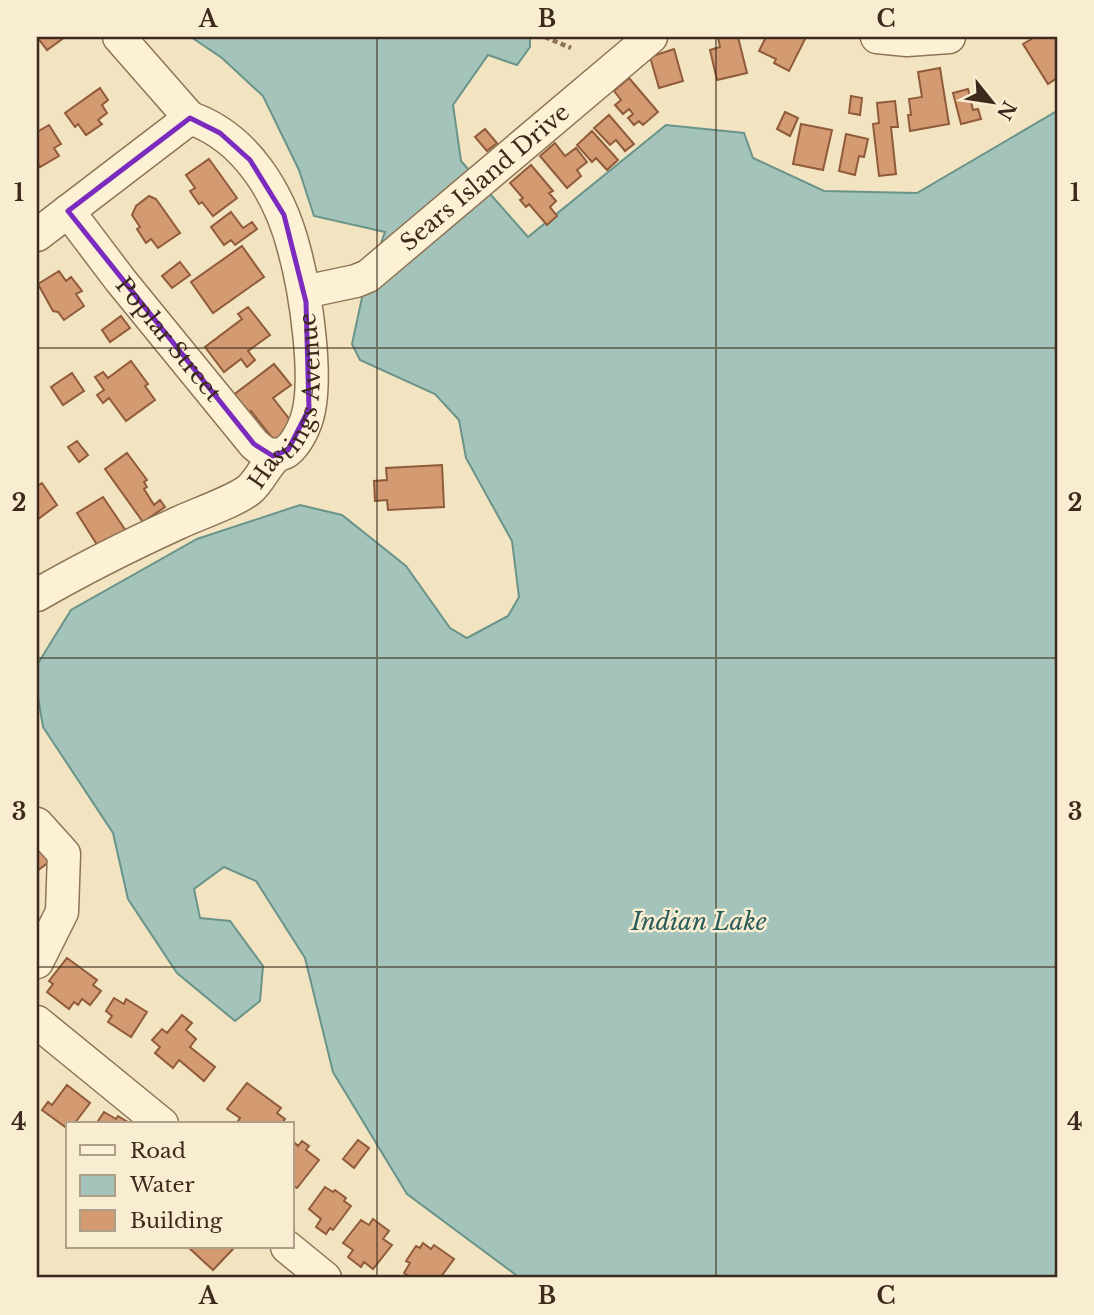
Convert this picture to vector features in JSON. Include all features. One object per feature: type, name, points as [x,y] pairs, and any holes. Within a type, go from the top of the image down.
[{"type":"street","points":[[37,235],[190,118],[119,37]]},
{"type":"street","name":"Sears Island Drive","points":[[315,289],[368,276],[651,37]]},
{"type":"street","points":[[877,37],[907,40],[949,37]]},
{"type":"street","name":"Hastings Avenue","points":[[37,594],[147,537],[249,490],[278,455],[288,450],[304,426],[309,409],[309,343],[315,289],[288,225],[261,173],[230,140],[202,122],[190,118]]},
{"type":"street","name":"Poplar Street","points":[[68,211],[121,281],[254,444],[266,453],[278,455]]},
{"type":"street","points":[[37,824],[64,853],[62,912],[37,962]]},
{"type":"street","points":[[37,1022],[160,1122]]},
{"type":"street","points":[[288,1248],[325,1278]]},
{"type":"path","points":[[545,37],[571,48]]},
{"type":"highlighted area","points":[[190,118],[220,133],[250,160],[284,215],[306,302],[309,409],[288,450],[273,456],[254,444],[68,211]]},
{"type":"water","name":"Indian Lake","points":[[191,37],[530,37],[530,47],[517,65],[488,55],[453,105],[461,161],[528,237],[666,125],[744,133],[753,158],[824,191],[917,193],[1057,111],[1057,1278],[520,1278],[407,1194],[333,1072],[305,958],[256,881],[224,867],[194,889],[200,918],[230,921],[263,966],[260,1001],[235,1021],[177,973],[128,899],[113,833],[43,727],[37,691],[37,665],[71,610],[197,539],[300,505],[342,515],[406,566],[450,628],[467,638],[508,616],[519,597],[512,541],[466,458],[459,420],[435,394],[360,360],[352,344],[363,293],[385,232],[314,216],[299,170],[263,96],[222,58]]},
{"type":"building","points":[[37,37],[65,37],[47,50]]},
{"type":"building","points":[[718,37],[738,37],[747,73],[717,80],[710,50],[720,47]]},
{"type":"building","points":[[766,37],[806,37],[789,71],[774,63],[776,59],[759,51]]},
{"type":"building","points":[[1035,37],[1057,37],[1057,78],[1048,84],[1023,44]]},
{"type":"building","points":[[674,49],[683,81],[659,88],[650,57]]},
{"type":"building","points":[[940,68],[949,124],[910,131],[909,99],[922,97],[918,72]]},
{"type":"building","points":[[629,78],[658,112],[643,125],[639,121],[634,125],[628,118],[633,114],[629,109],[623,114],[615,105],[621,100],[614,91]]},
{"type":"building","points":[[100,88],[108,100],[102,105],[107,113],[98,120],[102,124],[86,135],[78,124],[75,127],[65,113]]},
{"type":"building","points":[[968,89],[973,110],[978,109],[981,119],[961,124],[953,93]]},
{"type":"building","points":[[851,96],[862,98],[860,115],[849,113]]},
{"type":"building","points":[[895,101],[898,127],[891,127],[896,174],[879,176],[873,124],[879,123],[877,103]]},
{"type":"building","points":[[785,112],[798,118],[790,136],[777,129]]},
{"type":"building","points":[[609,115],[634,144],[625,151],[616,140],[610,145],[594,128]]},
{"type":"building","points":[[801,124],[832,130],[823,170],[793,164]]},
{"type":"building","points":[[49,125],[61,144],[54,148],[59,156],[40,167],[37,161],[37,132]]},
{"type":"building","points":[[485,129],[497,143],[487,151],[475,137]]},
{"type":"building","points":[[592,131],[618,160],[607,170],[596,158],[592,162],[577,145]]},
{"type":"building","points":[[846,134],[868,139],[864,157],[859,156],[855,175],[839,171]]},
{"type":"building","points":[[555,143],[565,156],[576,148],[587,162],[577,170],[581,176],[567,188],[540,156]]},
{"type":"building","points":[[209,159],[237,198],[213,216],[202,202],[199,204],[190,191],[195,188],[186,175]]},
{"type":"building","points":[[531,165],[553,191],[549,193],[556,201],[550,207],[557,216],[547,225],[529,204],[526,207],[520,200],[523,198],[510,183]]},
{"type":"building","points":[[149,196],[156,199],[180,233],[158,248],[151,239],[146,243],[132,215],[136,206]]},
{"type":"building","points":[[231,212],[243,228],[252,222],[257,229],[235,245],[231,240],[224,245],[211,227]]},
{"type":"building","points":[[242,246],[264,277],[213,313],[191,282]]},
{"type":"building","points":[[180,262],[190,275],[172,288],[162,276]]},
{"type":"building","points":[[59,271],[66,281],[71,277],[82,291],[76,294],[84,306],[64,320],[58,312],[53,311],[38,284]]},
{"type":"building","points":[[248,307],[270,335],[248,351],[255,360],[247,367],[241,359],[224,372],[205,347],[242,319],[238,314]]},
{"type":"building","points":[[121,316],[130,328],[110,342],[102,330]]},
{"type":"building","points":[[131,361],[148,384],[145,386],[155,400],[126,421],[109,398],[103,403],[97,395],[104,390],[95,377],[103,372],[108,378]]},
{"type":"building","points":[[274,364],[291,385],[273,398],[294,425],[274,440],[251,411],[247,415],[232,396]]},
{"type":"building","points":[[72,373],[84,391],[63,405],[51,387]]},
{"type":"building","points":[[77,441],[88,455],[79,462],[68,447]]},
{"type":"building","points":[[127,453],[147,480],[144,482],[147,487],[144,489],[154,505],[160,500],[165,507],[143,522],[105,469]]},
{"type":"building","points":[[442,465],[444,507],[388,510],[387,500],[375,501],[374,481],[387,480],[386,468]]},
{"type":"building","points":[[42,483],[57,505],[37,520],[37,486]]},
{"type":"building","points":[[103,497],[126,531],[101,551],[77,513]]},
{"type":"building","points":[[39,848],[49,862],[37,871],[37,849]]},
{"type":"building","points":[[67,958],[97,980],[93,985],[101,991],[90,1005],[82,999],[78,1005],[74,1002],[69,1009],[47,992],[53,984],[49,981]]},
{"type":"building","points":[[114,998],[124,1004],[126,999],[147,1012],[131,1037],[108,1022],[112,1016],[106,1011]]},
{"type":"building","points":[[182,1015],[192,1023],[186,1030],[196,1039],[190,1047],[215,1067],[204,1081],[179,1060],[173,1068],[155,1053],[160,1047],[152,1040],[162,1029],[167,1033]]},
{"type":"building","points":[[247,1083],[281,1108],[277,1113],[285,1119],[283,1122],[237,1122],[240,1118],[227,1109]]},
{"type":"building","points":[[67,1085],[90,1103],[76,1122],[66,1122],[66,1128],[42,1110],[48,1102],[52,1105]]},
{"type":"building","points":[[104,1112],[128,1122],[97,1122]]},
{"type":"building","points":[[358,1140],[369,1148],[354,1168],[343,1159]]},
{"type":"building","points":[[302,1141],[309,1146],[306,1150],[319,1160],[297,1188],[294,1186],[294,1144],[298,1146]]},
{"type":"building","points":[[325,1187],[346,1198],[344,1201],[351,1206],[333,1230],[330,1228],[326,1234],[316,1227],[321,1219],[309,1209]]},
{"type":"building","points":[[373,1219],[389,1231],[383,1239],[392,1245],[373,1269],[364,1262],[361,1267],[348,1257],[353,1250],[343,1243],[361,1220],[369,1225]]},
{"type":"building","points":[[423,1243],[431,1249],[434,1245],[454,1259],[440,1278],[405,1278],[407,1275],[404,1273],[410,1263],[406,1261],[416,1246],[420,1248]]},
{"type":"building","points":[[189,1248],[234,1248],[213,1270]]}]
